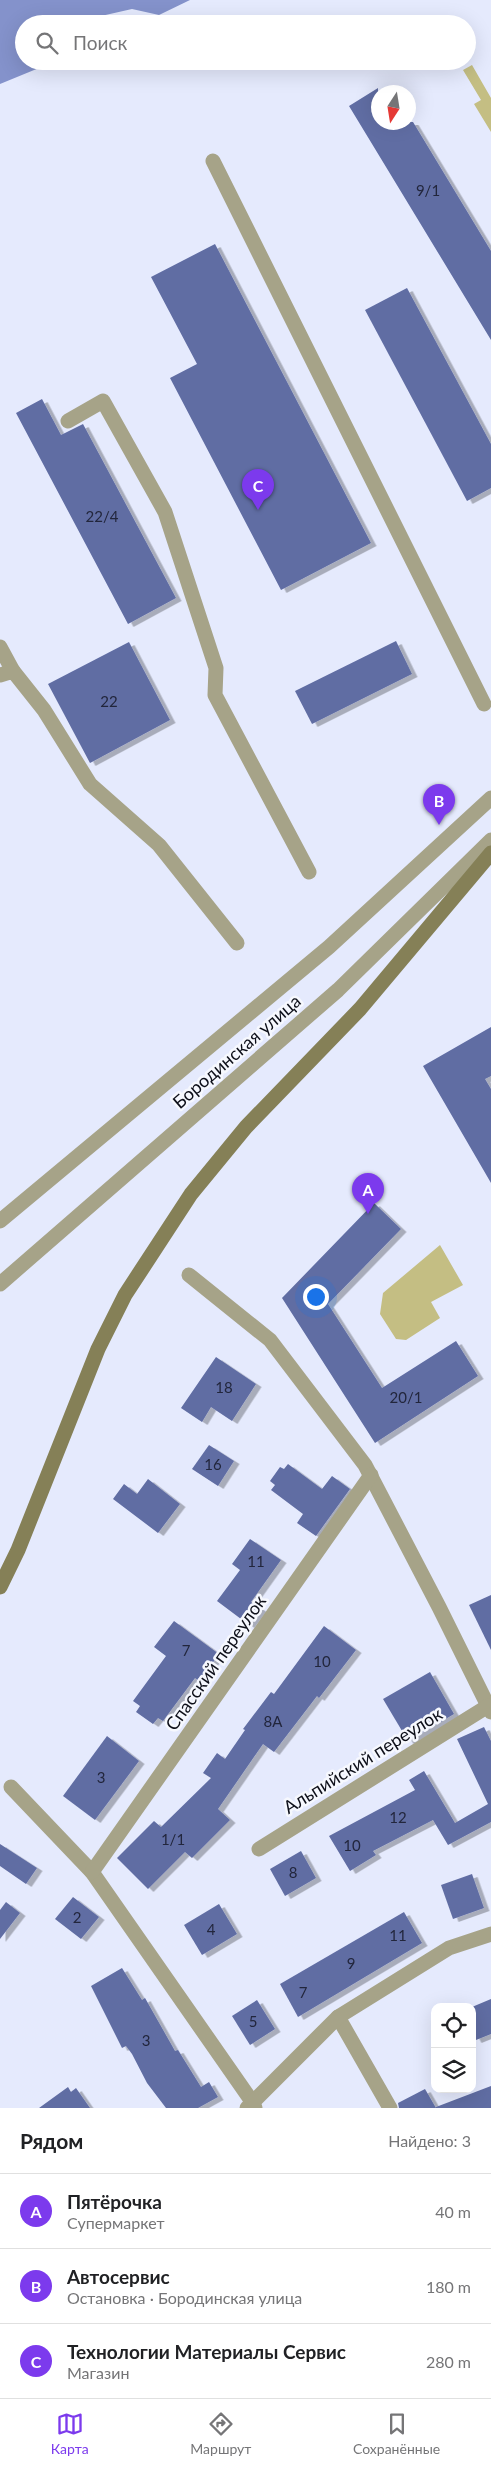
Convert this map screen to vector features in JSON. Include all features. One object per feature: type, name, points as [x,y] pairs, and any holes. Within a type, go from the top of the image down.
[{"type":"main road","points":[[0,1587],[18,1550],[98,1349],[125,1295],[191,1194],[246,1128],[360,1009],[491,854]]},
{"type":"street","points":[[213,161],[484,704]]},
{"type":"street","points":[[68,421],[103,401],[165,512],[216,668],[214,695],[309,872]]},
{"type":"street","points":[[0,647],[6,673],[44,710],[90,784],[159,844],[237,943]]},
{"type":"street","points":[[0,1221],[329,947],[491,798]]},
{"type":"street","name":"Бородинская улица","points":[[0,1284],[338,990],[491,840]]},
{"type":"street","points":[[189,1275],[270,1340],[371,1474],[489,1709]]},
{"type":"street","name":"Спасский переулок","points":[[92,1872],[371,1474]]},
{"type":"street","name":"Альпийский переулок","points":[[259,1849],[489,1709]]},
{"type":"street","points":[[11,1788],[92,1872],[252,2106],[338,2017],[449,1948],[491,1934]]},
{"type":"street","points":[[338,2017],[390,2108]]},
{"type":"shaded area","points":[[463,70],[475,70],[491,98],[491,132],[474,104],[481,100]]},
{"type":"shaded area","points":[[440,1245],[463,1285],[431,1302],[440,1318],[406,1340],[396,1339],[380,1314],[383,1293]]},
{"type":"water","points":[[0,0],[190,0],[159,15],[132,9],[106,15],[15,15],[15,70],[34,70],[0,84]]},
{"type":"building","points":[[371,92],[371,130],[416,130],[416,127],[491,251],[491,340],[349,106]]},
{"type":"building","points":[[215,244],[371,543],[281,590],[170,378],[197,364],[151,277]]},
{"type":"building","points":[[407,288],[491,444],[491,488],[467,501],[365,310]]},
{"type":"building","points":[[42,399],[61,435],[83,424],[176,598],[128,624],[16,413]]},
{"type":"building","points":[[396,641],[412,674],[312,724],[295,691]]},
{"type":"building","points":[[129,642],[170,720],[90,763],[48,684]]},
{"type":"building","points":[[491,1027],[491,1076],[485,1079],[491,1089],[491,1183],[423,1066]]},
{"type":"building","points":[[374,1203],[401,1229],[328,1304],[382,1388],[456,1341],[478,1376],[375,1443],[282,1298]]},
{"type":"building","points":[[216,1357],[256,1384],[232,1421],[211,1407],[202,1422],[181,1408]]},
{"type":"building","points":[[209,1445],[234,1461],[218,1486],[192,1469]]},
{"type":"building","points":[[288,1464],[322,1489],[332,1476],[350,1489],[316,1536],[297,1523],[303,1514],[271,1490],[275,1485],[270,1481],[280,1467],[284,1469]]},
{"type":"building","points":[[148,1479],[180,1504],[158,1533],[113,1499],[124,1484],[137,1494]]},
{"type":"building","points":[[250,1539],[281,1560],[251,1602],[261,1609],[249,1625],[217,1601],[240,1570],[232,1564]]},
{"type":"building","points":[[491,1595],[491,1650],[469,1605]]},
{"type":"building","points":[[174,1621],[219,1654],[199,1681],[195,1678],[163,1721],[158,1718],[153,1724],[136,1712],[140,1706],[133,1701],[166,1656],[154,1647]]},
{"type":"building","points":[[324,1626],[356,1650],[319,1698],[317,1696],[274,1752],[263,1744],[218,1809],[230,1820],[192,1858],[185,1852],[148,1889],[117,1858],[154,1821],[161,1827],[211,1778],[203,1773],[217,1753],[225,1759],[245,1730],[243,1729],[271,1692],[274,1694]]},
{"type":"building","points":[[430,1672],[454,1714],[408,1741],[383,1699]]},
{"type":"building","points":[[484,1727],[491,1741],[491,1822],[448,1845],[433,1820],[373,1851],[376,1855],[350,1871],[329,1836],[415,1790],[409,1780],[424,1771],[455,1823],[488,1804],[457,1739]]},
{"type":"building","points":[[107,1736],[139,1761],[95,1820],[63,1796]]},
{"type":"building","points":[[0,1844],[37,1868],[26,1884],[0,1866]]},
{"type":"building","points":[[301,1851],[316,1878],[285,1896],[270,1869]]},
{"type":"building","points":[[472,1874],[484,1908],[453,1919],[441,1885]]},
{"type":"building","points":[[73,1897],[99,1917],[81,1939],[55,1919]]},
{"type":"building","points":[[6,1902],[20,1913],[0,1939],[0,1910]]},
{"type":"building","points":[[219,1904],[237,1934],[202,1955],[184,1925]]},
{"type":"building","points":[[404,1912],[422,1943],[298,2017],[280,1984]]},
{"type":"building","points":[[122,1968],[142,2000],[145,1998],[175,2051],[178,2050],[201,2087],[209,2082],[218,2097],[198,2108],[166,2108],[147,2083],[132,2054],[126,2046],[122,2048],[91,1986]]},
{"type":"building","points":[[491,1999],[491,2034],[476,2040],[476,2005]]},
{"type":"building","points":[[257,2000],[275,2029],[250,2045],[232,2016]]},
{"type":"building","points":[[491,2086],[491,2108],[436,2108],[476,2093]]},
{"type":"building","points":[[68,2087],[71,2092],[76,2088],[90,2108],[39,2108]]},
{"type":"building","points":[[425,2089],[436,2108],[399,2108],[398,2103]]},
{"type":"place","name":"Технологии Материалы Сервис","points":[[258,510]]},
{"type":"place","name":"Автосервис","points":[[439,825]]},
{"type":"place","name":"Пятёрочка","points":[[368,1214]]}]
